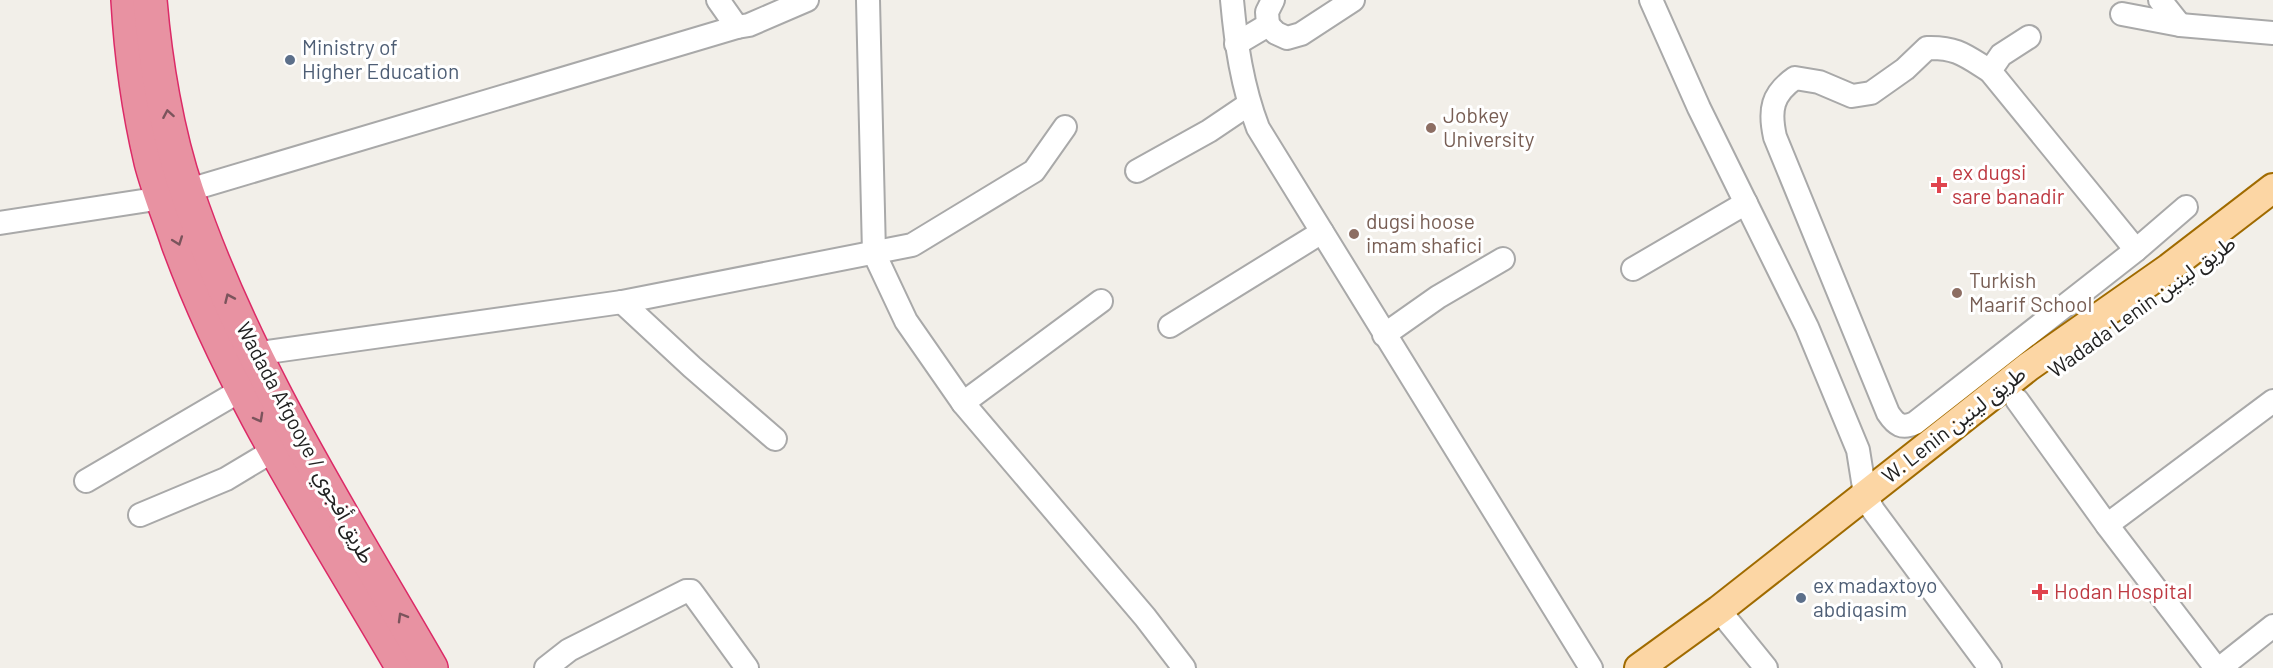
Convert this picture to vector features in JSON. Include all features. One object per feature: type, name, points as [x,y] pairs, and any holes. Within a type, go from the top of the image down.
[{"type":"highway","points":[[128,0],[131,43],[151,161],[174,194],[192,282],[243,389],[403,668]]},
{"type":"highway","name":"Wadada Afgooye / طريق أفجوي","points":[[150,0],[171,133],[174,194],[213,261],[253,354],[431,668]]},
{"type":"main road","name":"W. Lenin طريق لينين","points":[[1869,502],[2019,358],[2169,268],[2273,189]]},
{"type":"main road","name":"Wadada Lenin طريق لينين","points":[[1670,668],[1725,617],[1869,502],[2017,400],[2273,211]]},
{"type":"main road","points":[[1639,668],[1725,617]]},
{"type":"street","points":[[718,0],[738,27]]},
{"type":"street","points":[[0,223],[174,194],[749,25],[807,0]]},
{"type":"street","points":[[868,0],[874,253],[906,321],[963,403],[1145,617],[1184,668]]},
{"type":"street","points":[[1232,0],[1236,44],[1249,104],[1258,128],[1591,668]]},
{"type":"street","points":[[1274,0],[1267,12],[1268,25],[1276,33],[1287,38],[1301,34],[1353,0]]},
{"type":"street","points":[[1651,0],[1699,108],[1808,327],[1858,450],[1869,502],[1990,668]]},
{"type":"street","points":[[2160,0],[2180,25]]},
{"type":"street","points":[[2122,14],[2180,25],[2273,33]]},
{"type":"street","points":[[1236,44],[1268,25]]},
{"type":"street","points":[[1990,71],[2001,55],[2029,37]]},
{"type":"street","points":[[2136,250],[1990,71],[1963,54],[1946,48],[1928,48],[1905,69],[1871,93],[1852,96],[1819,82],[1796,78],[1786,85],[1771,107],[1771,122],[1779,148],[1894,422],[1899,426],[1906,427],[1915,423],[2019,358],[2186,207]]},
{"type":"street","points":[[1137,171],[1249,104]]},
{"type":"street","points":[[253,354],[622,302],[912,245],[1034,171],[1065,127]]},
{"type":"street","points":[[1633,269],[1746,203]]},
{"type":"street","points":[[1170,326],[1322,232]]},
{"type":"street","points":[[1384,335],[1438,297],[1503,259]]},
{"type":"street","points":[[963,403],[1101,301]]},
{"type":"street","points":[[622,302],[775,439]]},
{"type":"street","points":[[86,482],[243,389]]},
{"type":"street","points":[[2017,400],[2107,525],[2218,668],[2273,626]]},
{"type":"street","points":[[2107,525],[2273,401]]},
{"type":"street","points":[[140,515],[226,479],[276,449]]},
{"type":"street","points":[[546,668],[569,650],[686,591],[691,591],[747,668]]},
{"type":"street","points":[[1725,617],[1766,668]]},
{"type":"place","name":"Ministry of Higher Education","points":[[290,60]]},
{"type":"place","name":"Jobkey University","points":[[1431,128]]},
{"type":"place","name":"ex dugsi sare banadir","points":[[1939,185]]},
{"type":"place","name":"dugsi hoose imam shafici","points":[[1354,234]]},
{"type":"place","name":"Turkish Maarif School","points":[[1957,293]]},
{"type":"place","name":"Hodan Hospital","points":[[2040,592]]},
{"type":"place","name":"ex madaxtoyo abdiqasim","points":[[1801,598]]}]
